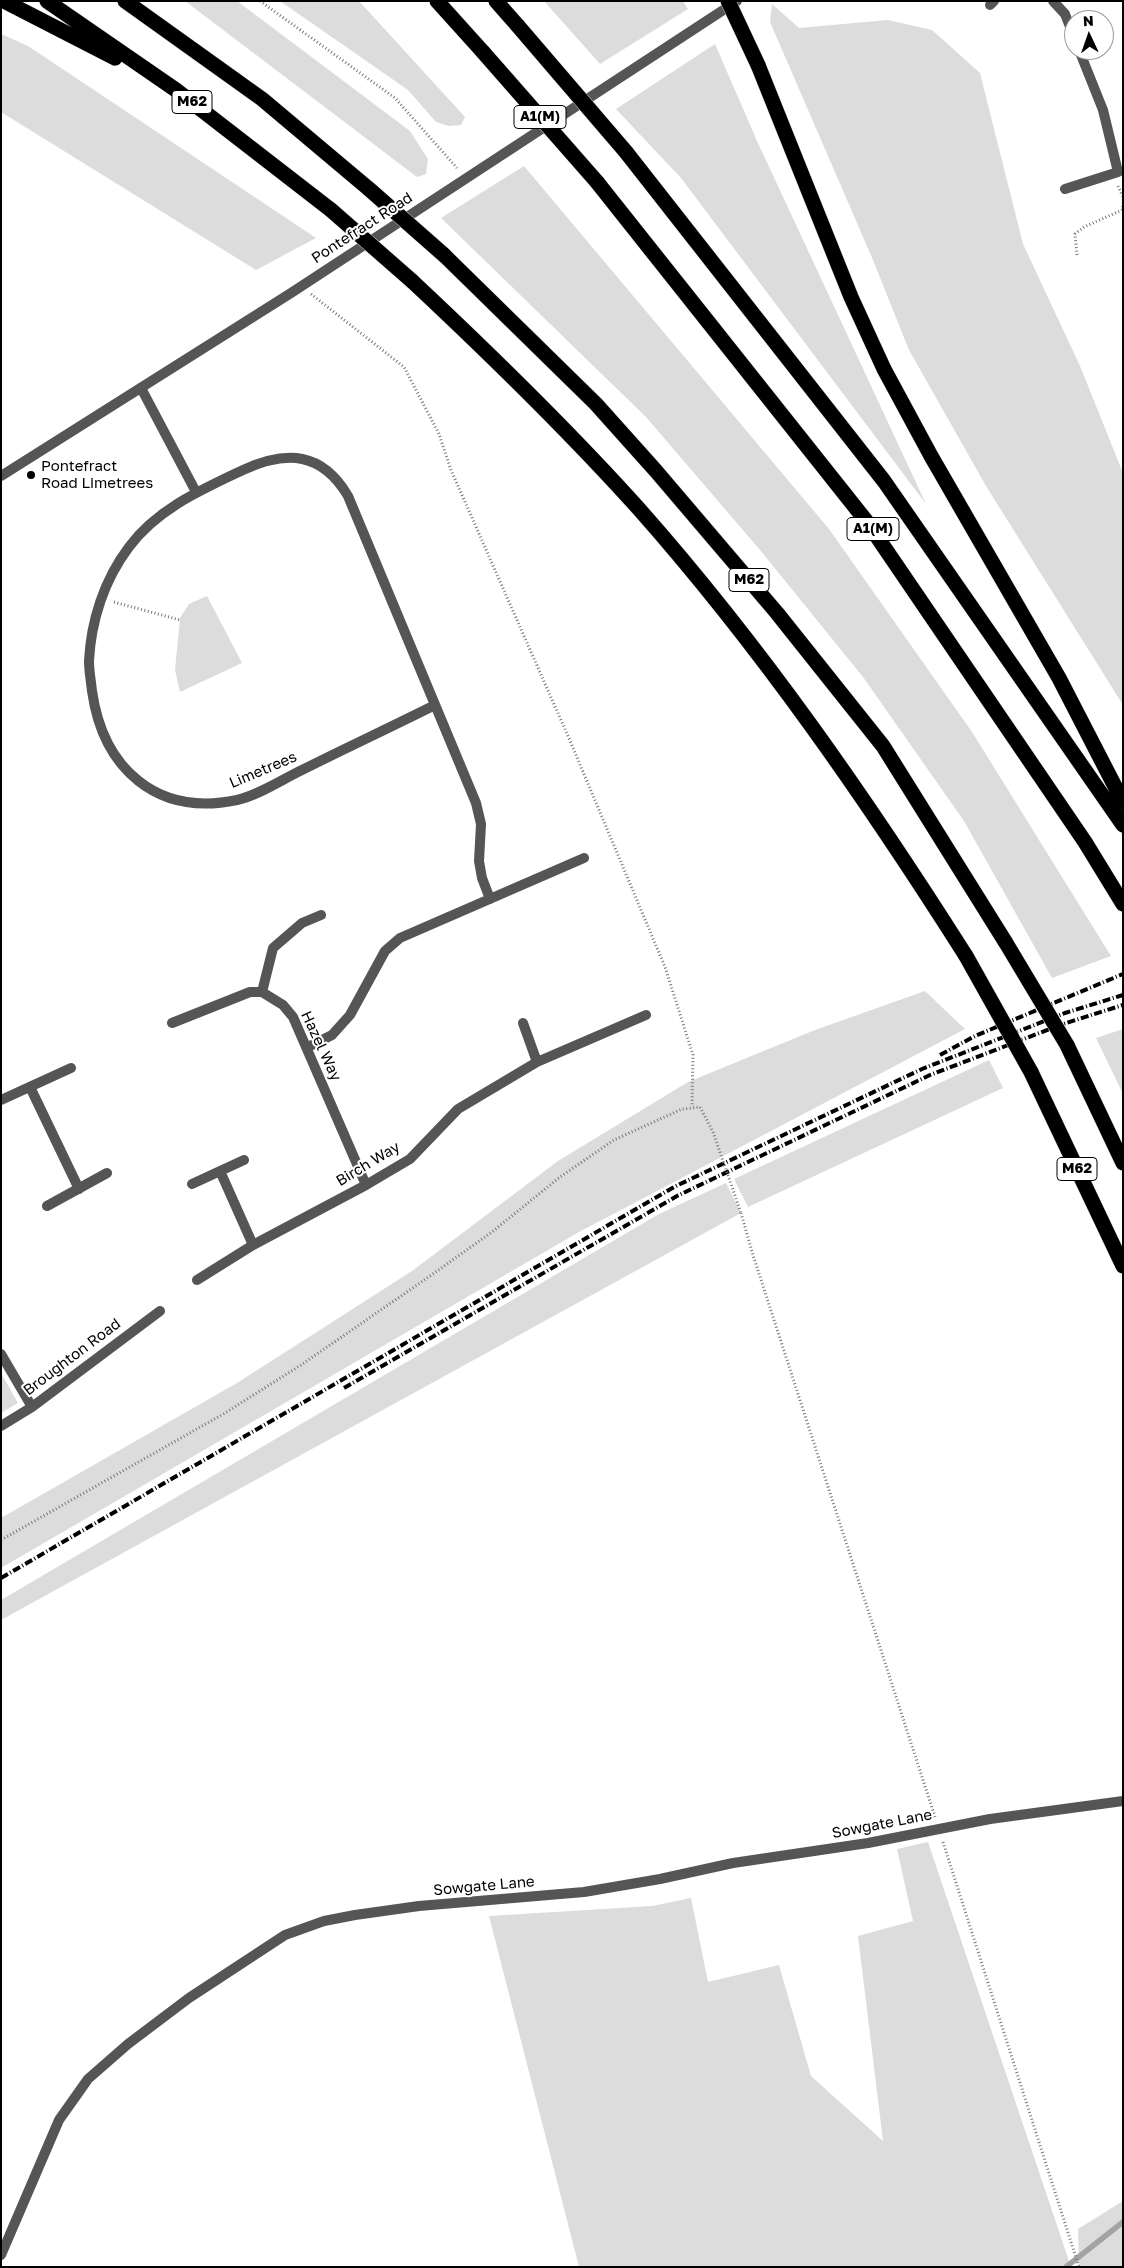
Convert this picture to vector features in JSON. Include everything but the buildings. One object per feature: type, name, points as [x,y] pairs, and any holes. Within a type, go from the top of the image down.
[{"type":"highway","points":[[4,1],[176,90]]},
{"type":"highway","name":"M62","points":[[47,1],[176,90],[330,210],[412,281],[564,427],[640,510],[730,618],[802,711],[891,838],[966,956],[1031,1072],[1123,1266]]},
{"type":"highway","name":"M62","points":[[125,1],[262,99],[444,255],[596,404],[656,471],[777,613],[883,746],[1006,943],[1067,1045],[1123,1163]]},
{"type":"highway","name":"A1(M)","points":[[437,1],[597,182],[868,522],[1086,842],[1121,901]]},
{"type":"highway","name":"A1(M)","points":[[496,1],[626,152],[884,481],[1123,825]]},
{"type":"highway","points":[[728,1],[758,65],[851,297],[884,369],[931,456],[1059,678],[1123,802]]},
{"type":"street","name":"Pontefract Road","points":[[1,476],[301,286],[737,1]]},
{"type":"street","points":[[1053,1],[1064,13]]},
{"type":"street","points":[[1065,189],[1118,172],[1103,110],[1083,60]]},
{"type":"street","points":[[141,388],[196,492]]},
{"type":"street","name":"Limetrees","points":[[435,705],[238,799],[196,802],[169,797],[151,790],[118,763],[100,726],[94,701],[89,663],[92,637],[108,581],[118,563],[135,540],[166,510],[196,492],[258,464],[280,458],[298,457],[319,465],[338,479],[348,496],[476,803],[481,824],[479,861],[482,878],[490,899]]},
{"type":"street","points":[[308,1047],[332,1035],[350,1016],[385,951],[400,938],[584,858]]},
{"type":"street","points":[[172,1023],[250,992],[262,992],[273,948],[302,923],[321,915]]},
{"type":"street","name":"Hazel Way","points":[[262,992],[283,1006],[293,1017],[308,1047],[366,1185]]},
{"type":"street","name":"Birch Way","points":[[197,1280],[253,1245],[366,1185],[410,1159],[458,1109],[537,1062],[646,1015]]},
{"type":"street","points":[[523,1023],[537,1062]]},
{"type":"street","points":[[1,1100],[70,1068]]},
{"type":"street","points":[[30,1087],[79,1189]]},
{"type":"street","points":[[192,1184],[244,1160]]},
{"type":"street","points":[[220,1171],[253,1245]]},
{"type":"street","points":[[47,1206],[107,1173]]},
{"type":"street","name":"Broughton Road","points":[[1,1426],[32,1407],[160,1311]]},
{"type":"street","points":[[1,1354],[32,1407]]},
{"type":"street","name":"Sowgate Lane","points":[[1,2255],[59,2120],[88,2079],[120,2050],[189,1998],[285,1935],[324,1921],[355,1915],[419,1906],[584,1892],[660,1879],[733,1863],[868,1843],[938,1828],[1123,1801]]},
{"type":"path","points":[[260,1],[395,98],[466,178]]},
{"type":"path","points":[[1077,255],[1075,234],[1084,227],[1122,210],[1123,205]]},
{"type":"path","points":[[301,286],[404,367],[439,434],[451,470],[568,736],[665,967],[693,1055],[692,1106]]},
{"type":"path","points":[[102,599],[180,620]]},
{"type":"path","points":[[1,1540],[225,1413],[301,1365],[492,1232],[560,1177],[608,1144],[666,1115],[692,1106],[700,1107],[713,1132],[741,1213],[1070,2238],[1074,2242],[1073,2247],[1079,2267]]},
{"type":"shaded area","points":[[185,1],[237,1],[410,131],[428,159],[426,174],[417,177]]},
{"type":"shaded area","points":[[280,1],[359,1],[465,117],[461,125],[449,126],[436,122],[408,90]]},
{"type":"shaded area","points":[[544,1],[683,1],[688,9],[600,64]]},
{"type":"shaded area","points":[[772,4],[799,28],[888,20],[932,30],[980,73],[1023,244],[1080,366],[1123,473],[1123,705],[986,486],[909,350],[873,260],[770,22]]},
{"type":"shaded area","points":[[1,34],[28,46],[316,238],[256,270],[1,112]]},
{"type":"shaded area","points":[[715,44],[757,141],[926,504],[681,178],[616,109]]},
{"type":"shaded area","points":[[524,166],[829,529],[972,732],[1111,956],[1052,978],[964,821],[863,677],[760,550],[646,417],[441,218]]},
{"type":"shaded area","points":[[207,596],[242,663],[180,692],[175,670],[180,618],[189,604]]},
{"type":"shaded area","points":[[925,991],[965,1029],[579,1232],[1,1568],[1,1518],[237,1383],[412,1271],[558,1161],[688,1082],[815,1030]]},
{"type":"shaded area","points":[[1123,1029],[1123,1094],[1096,1038]]},
{"type":"shaded area","points":[[989,1060],[1003,1088],[748,1207],[734,1179]]},
{"type":"shaded area","points":[[726,1183],[741,1213],[1,1620],[1,1600],[659,1214]]},
{"type":"shaded area","points":[[1,1373],[18,1403],[1,1413]]},
{"type":"shaded area","points":[[928,1842],[1071,2267],[579,2267],[489,1916],[652,1906],[691,1898],[708,1982],[779,1965],[811,2076],[883,2141],[858,1936],[913,1921],[897,1849]]},
{"type":"shaded area","points":[[1123,2201],[1123,2267],[1079,2267],[1078,2229]]},
{"type":"waterway","points":[[1066,2267],[1123,2222]]},
{"type":"railway","points":[[940,1055],[975,1036],[1123,974]]},
{"type":"railway","points":[[1,1578],[674,1187],[922,1069],[1065,1013],[1123,995]]},
{"type":"railway","points":[[344,1388],[677,1196],[930,1075],[1063,1024],[1123,1005]]},
{"type":"place","name":"Pontefract Road Limetrees","points":[[31,475]]}]
